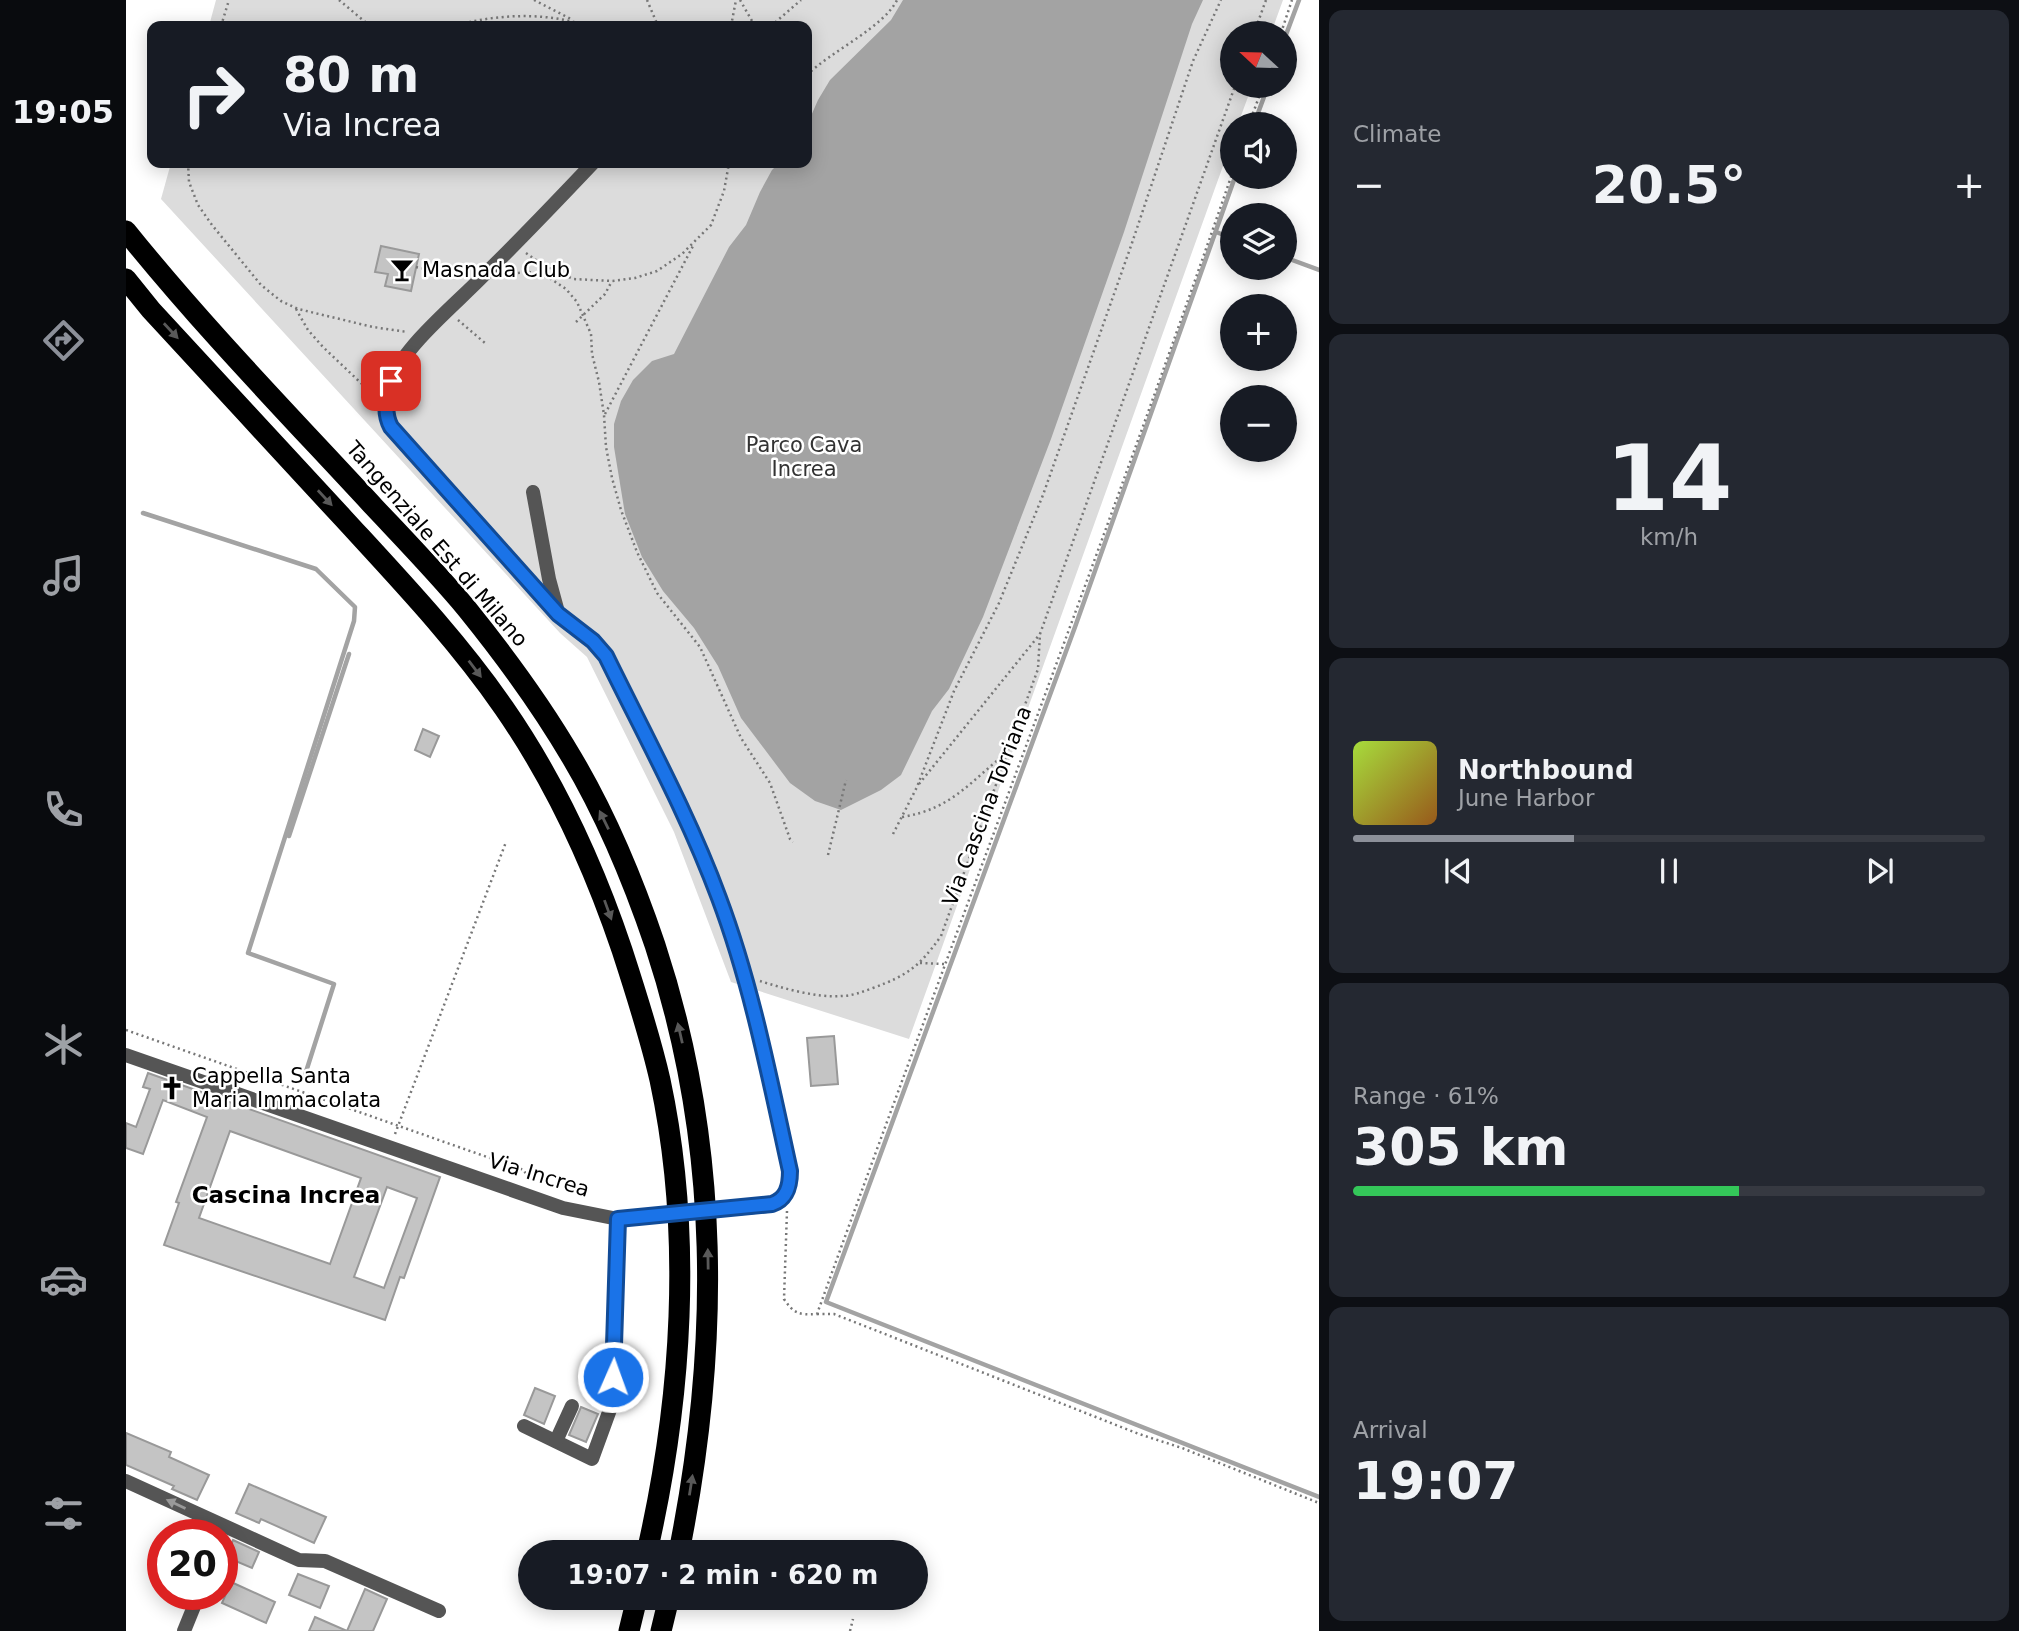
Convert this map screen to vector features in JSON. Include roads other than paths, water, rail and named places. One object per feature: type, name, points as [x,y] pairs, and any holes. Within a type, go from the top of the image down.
[{"type":"highway","name":"Tangenziale Est di Milano","points":[[126,231],[177,292],[424,561],[526,685],[569,753],[630,876],[660,960],[681,1033],[695,1111],[705,1193],[709,1264],[705,1369],[695,1457],[681,1540]]},
{"type":"highway","points":[[126,279],[151,310],[404,583],[464,655],[503,707],[535,757],[571,823],[600,887],[655,1059],[667,1120],[677,1200],[679,1280],[676,1362],[666,1452],[649,1540]]},
{"type":"highway","points":[[629,1631],[634,1610]]},
{"type":"highway","points":[[661,1631],[666,1610]]},
{"type":"street","points":[[558,614],[391,427],[386,401],[391,381],[399,366],[424,335],[588,168]]},
{"type":"street","points":[[533,492],[558,614]]},
{"type":"street","name":"Via Increa","points":[[126,1055],[564,1208],[618,1219],[767,1206],[783,1197],[790,1180],[790,1171],[750,983],[719,897],[680,806],[606,656],[593,641],[558,614]]},
{"type":"street","points":[[524,1426],[593,1459],[612,1404],[618,1219]]},
{"type":"street","points":[[556,1441],[572,1406]]},
{"type":"street","points":[[126,1481],[199,1519]]},
{"type":"street","points":[[238,1537],[299,1560],[325,1561],[439,1611]]},
{"type":"street","points":[[184,1631],[193,1610]]},
{"type":"waterway","points":[[1291,21],[1299,0]]},
{"type":"waterway","points":[[1258,112],[1264,98]]},
{"type":"waterway","points":[[1231,189],[1075,627],[826,1302],[1319,1497]]},
{"type":"waterway","points":[[1216,232],[1220,234]]},
{"type":"waterway","points":[[1297,262],[1319,270]]},
{"type":"waterway","points":[[143,513],[316,569],[355,607],[354,621],[248,953],[334,984],[304,1078]]},
{"type":"waterway","points":[[289,836],[349,654]]},
{"type":"place","name":"Masnada Club","points":[[402,270]]},
{"type":"place","name":"Cappella Santa Maria Immacolata","points":[[172,1088]]},
{"type":"district","name":"Cascina Increa","points":[[286,1195]]},
{"type":"park label","name":"Parco Cava Increa","points":[[804,457]]}]
